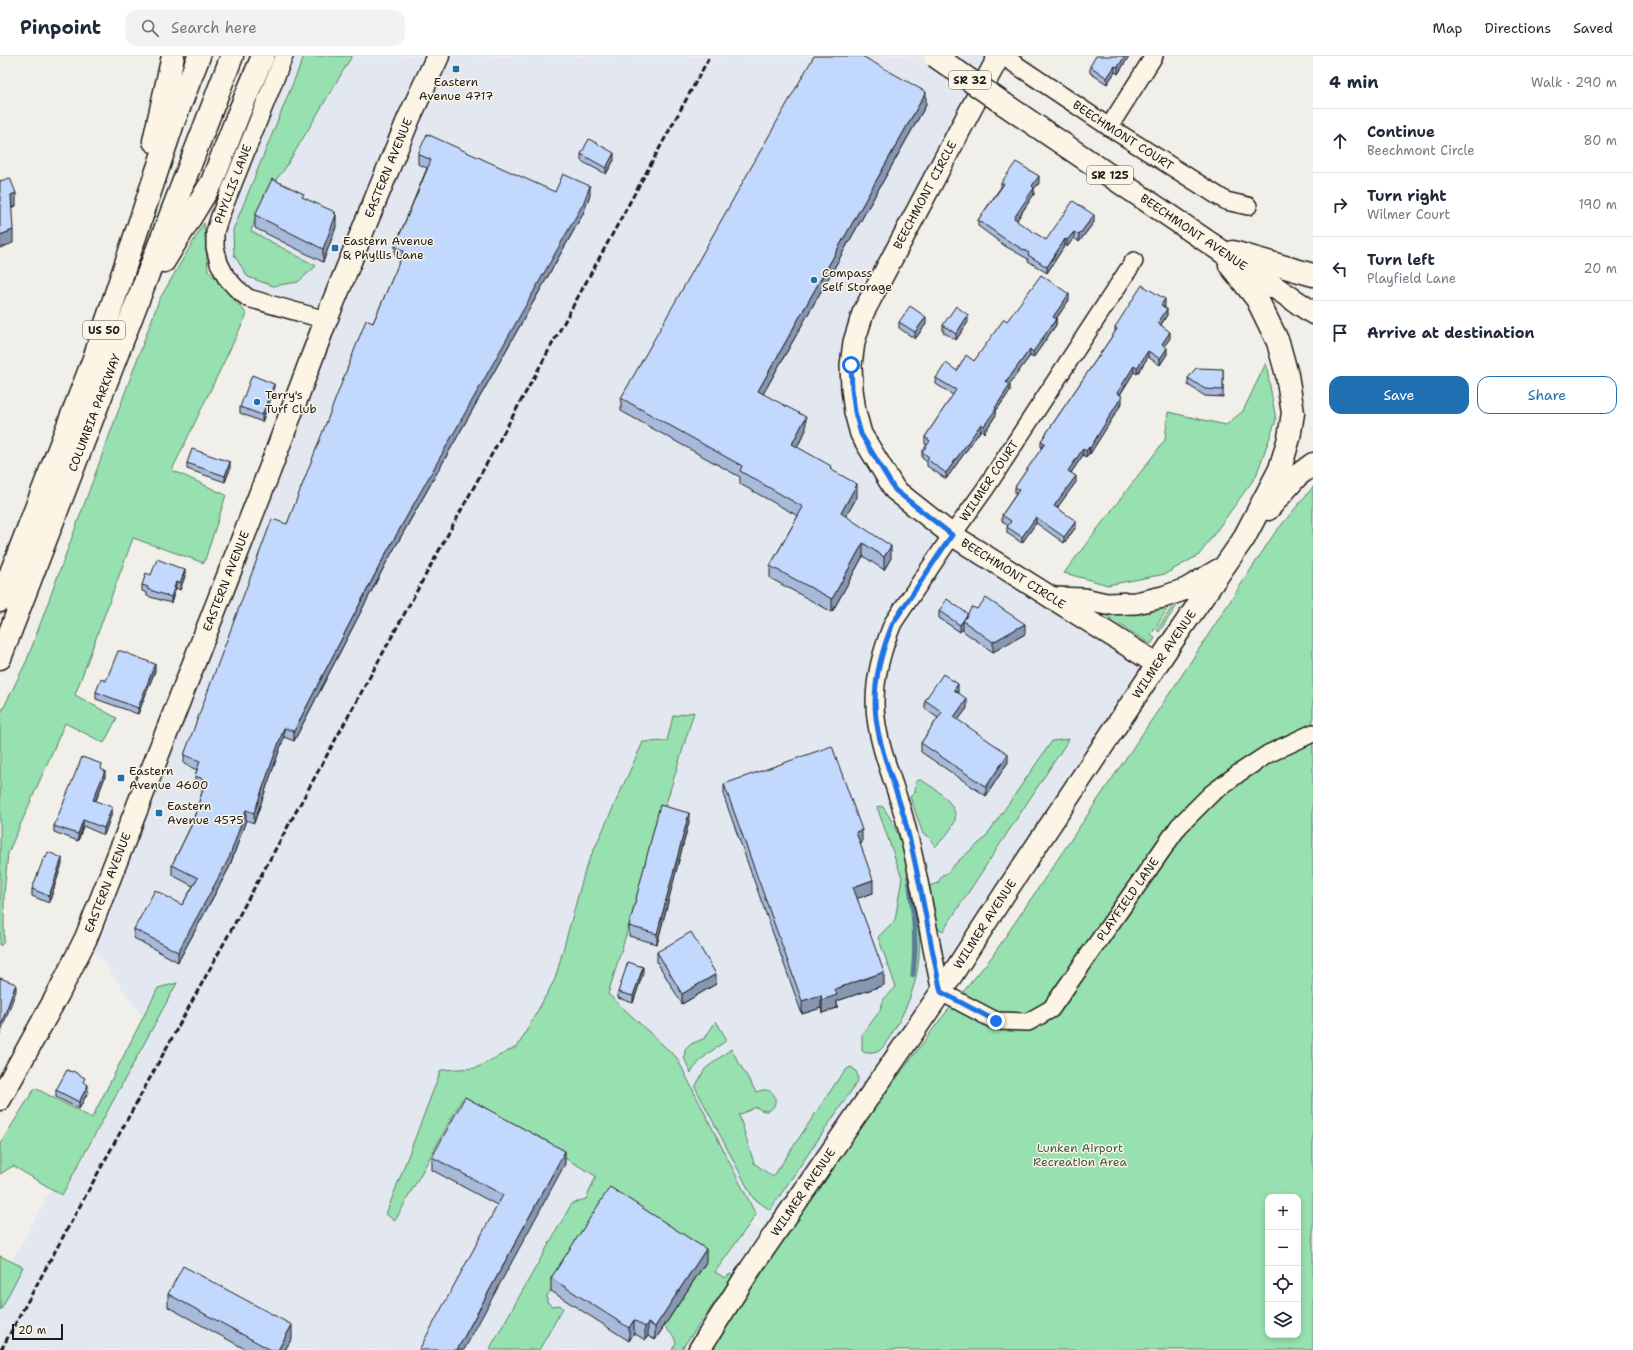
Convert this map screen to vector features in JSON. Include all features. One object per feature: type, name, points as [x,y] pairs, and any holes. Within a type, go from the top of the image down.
[{"type":"main road","points":[[130,254],[173,56]]},
{"type":"main road","name":"COLUMBIA PARKWAY","points":[[0,600],[95,356],[173,123],[199,56]]},
{"type":"main road","name":"COLUMBIA PARKWAY","points":[[0,658],[232,56]]},
{"type":"main road","points":[[135,308],[212,182],[263,56]]},
{"type":"main road","name":"EASTERN AVENUE","points":[[0,1099],[58,994],[86,938],[270,468],[326,320],[409,118],[438,56]]},
{"type":"main road","name":"BEECHMONT AVENUE","points":[[935,56],[1313,313]]},
{"type":"main road","points":[[1215,246],[1313,275]]},
{"type":"main road","points":[[1215,246],[1257,298],[1278,342],[1287,375],[1293,413],[1289,438],[1280,468],[1244,538]]},
{"type":"main road","points":[[1244,538],[1297,476],[1313,464]]},
{"type":"street","name":"PHYLLIS LANE","points":[[284,56],[220,216],[215,232],[215,247],[218,263],[226,277],[248,298],[326,320]]},
{"type":"street","name":"BEECHMONT CIRCLE","points":[[999,56],[866,305],[854,342],[851,365],[854,404],[861,434],[895,490],[952,535],[1157,664]]},
{"type":"street","name":"BEECHMONT COURT","points":[[1003,56],[1109,127],[1226,201],[1248,206]]},
{"type":"street","points":[[1109,127],[1154,56]]},
{"type":"street","name":"WILMER COURT","points":[[941,992],[929,940],[919,878],[906,825],[879,734],[876,717],[876,686],[880,662],[893,623],[985,489],[1134,261]]},
{"type":"street","name":"WILMER AVENUE","points":[[699,1350],[751,1268],[941,992],[1157,664],[1244,538]]},
{"type":"street","points":[[1053,598],[1084,599],[1106,604],[1136,603],[1163,597],[1186,588],[1224,566]]},
{"type":"street","name":"PLAYFIELD LANE","points":[[941,992],[996,1021],[1028,1022],[1051,1009],[1179,826],[1212,794],[1239,773],[1268,754],[1313,733]]},
{"type":"shaded area","points":[[284,56],[999,56],[866,305],[852,389],[895,490],[1157,664],[734,1276],[685,1350],[0,1350],[0,1284],[143,1018],[86,938],[326,320],[248,298],[215,247]],"holes":[[[677,1058],[764,1231],[533,1125]]]},
{"type":"green space","points":[[304,56],[352,56],[284,170],[267,190],[251,231],[316,266],[298,282],[273,286],[248,277],[234,255],[233,230]]},
{"type":"green space","points":[[204,223],[208,270],[247,314],[172,470],[226,495],[204,563],[133,538],[75,695],[117,718],[104,743],[65,723],[8,853],[4,893],[4,942],[0,946],[0,715],[27,660],[159,300]]},
{"type":"green space","points":[[1266,363],[1276,420],[1256,476],[1199,555],[1165,574],[1108,585],[1064,573],[1165,440],[1168,412],[1226,425],[1243,411]]},
{"type":"green space","name":"Lunken Airport Recreation Area","points":[[1313,487],[1313,1350],[710,1350],[862,1125],[939,1021],[991,958],[1182,675],[1274,534]]},
{"type":"green space","points":[[1174,598],[1151,635],[1155,638],[1150,644],[1102,613]]},
{"type":"green space","points":[[1176,601],[1180,601],[1159,632],[1157,630]]},
{"type":"green space","points":[[694,712],[608,994],[677,1058],[756,1215],[715,1272],[725,1278],[730,1274],[734,1276],[683,1347],[683,1350],[672,1350],[676,1343],[674,1337],[664,1326],[706,1262],[610,1200],[547,1296],[547,1302],[552,1306],[560,1305],[563,1308],[539,1350],[489,1350],[572,1203],[586,1199],[596,1176],[462,1099],[395,1221],[386,1214],[441,1070],[476,1068],[518,1046],[555,979],[586,867],[643,742],[667,741],[673,716]]},
{"type":"green space","points":[[1069,739],[943,931],[937,928],[929,886],[938,883],[942,875],[946,874],[959,860],[984,839],[1052,741]]},
{"type":"green space","points":[[920,780],[945,797],[954,810],[954,823],[943,839],[935,847],[929,837],[923,834],[910,797],[915,792],[916,781]]},
{"type":"green space","points":[[877,807],[883,807],[896,831],[906,857],[910,875],[907,876],[913,920],[914,951],[911,976],[914,977],[917,952],[916,919],[918,925],[919,952],[918,967],[911,995],[899,1022],[879,1051],[866,1053],[862,1051],[862,1035],[879,1012],[884,999],[896,987],[878,937],[895,920],[902,878]]},
{"type":"green space","points":[[177,983],[62,1195],[13,1166],[0,1174],[0,1144],[35,1088],[92,1118],[158,988]]},
{"type":"green space","points":[[716,1021],[727,1040],[703,1059],[691,1073],[684,1058],[685,1050],[691,1044],[705,1038]]},
{"type":"green space","points":[[731,1049],[756,1092],[765,1090],[771,1092],[774,1096],[775,1101],[770,1110],[764,1111],[756,1107],[739,1115],[754,1163],[773,1177],[839,1078],[847,1069],[851,1067],[856,1071],[857,1075],[858,1081],[770,1210],[753,1198],[695,1087],[705,1069]]},
{"type":"green space","points":[[0,1256],[23,1267],[0,1311]]},
{"type":"building","points":[[814,56],[862,56],[926,92],[758,391],[806,417],[792,444],[831,466],[830,469],[857,484],[841,513],[891,546],[884,557],[863,543],[832,599],[770,566],[803,507],[740,471],[742,466],[621,398]]},
{"type":"building","points":[[1096,56],[1125,56],[1118,67],[1115,66],[1107,78],[1090,66]]},
{"type":"building","points":[[427,134],[555,192],[563,174],[590,186],[583,204],[385,555],[294,731],[284,728],[254,813],[246,810],[229,858],[178,952],[134,929],[155,890],[182,905],[198,878],[172,865],[192,824],[206,780],[195,776],[200,761],[184,755],[272,519],[287,524],[366,320],[373,323],[404,251],[395,246],[431,160],[418,154]]},
{"type":"building","points":[[589,139],[614,153],[606,168],[581,154]]},
{"type":"building","points":[[1016,162],[1039,176],[1032,186],[1034,188],[1014,218],[1018,222],[1046,240],[1073,201],[1094,215],[1079,235],[1074,232],[1067,240],[1065,239],[1047,267],[1028,255],[1029,253],[1005,239],[978,220],[1004,184],[1001,183]]},
{"type":"building","points":[[10,178],[16,193],[11,195],[13,230],[0,235],[0,181]]},
{"type":"building","points":[[272,179],[304,194],[302,197],[335,212],[334,213],[336,215],[323,249],[255,215]]},
{"type":"building","points":[[1041,275],[1069,294],[1053,317],[1056,319],[1033,352],[1030,349],[1006,382],[1010,385],[995,408],[996,409],[984,426],[981,424],[946,473],[927,459],[929,457],[922,452],[930,441],[925,437],[956,390],[936,378],[946,363],[957,371],[966,355],[974,361],[1004,319],[1007,321]]},
{"type":"building","points":[[1142,285],[1165,299],[1161,305],[1167,309],[1158,323],[1170,332],[1162,344],[1167,348],[1160,359],[1148,351],[1137,368],[1134,366],[1117,393],[1122,396],[1090,448],[1089,447],[1086,451],[1083,449],[1068,471],[1076,476],[1054,506],[1076,521],[1064,537],[1036,517],[1022,537],[1007,527],[1011,521],[1002,515],[1019,490],[1015,487],[1045,443],[1041,441],[1117,329],[1115,327]]},
{"type":"building","points":[[910,306],[926,317],[915,332],[899,322]]},
{"type":"building","points":[[956,306],[968,315],[956,334],[943,325]]},
{"type":"building","points":[[1196,368],[1223,369],[1223,390],[1205,389],[1188,378]]},
{"type":"building","name":"Terry's Turf Club","points":[[252,375],[274,384],[262,415],[240,407]]},
{"type":"building","points":[[192,449],[230,462],[225,476],[187,463]]},
{"type":"building","points":[[157,559],[185,570],[180,583],[176,582],[171,597],[147,589],[148,587],[142,585],[146,573],[151,575]]},
{"type":"building","points":[[986,598],[1025,624],[993,642],[963,621],[972,607],[977,609]]},
{"type":"building","points":[[947,599],[968,614],[960,625],[939,611]]},
{"type":"building","points":[[118,651],[155,664],[138,708],[96,692],[101,679],[106,681]]},
{"type":"building","points":[[943,674],[958,684],[954,690],[967,699],[954,717],[1008,754],[986,787],[921,743],[942,712],[925,700]]},
{"type":"building","points":[[832,746],[862,830],[856,832],[873,880],[853,887],[884,972],[835,989],[837,995],[822,1000],[821,995],[802,1001],[724,784]]},
{"type":"building","points":[[82,757],[102,764],[101,769],[105,771],[93,800],[112,807],[104,828],[83,820],[78,834],[54,826]]},
{"type":"building","points":[[660,805],[689,813],[657,934],[629,926]]},
{"type":"building","points":[[48,852],[62,858],[49,896],[32,889],[44,857],[46,858]]},
{"type":"building","points":[[691,932],[716,974],[682,994],[657,952]]},
{"type":"building","points":[[628,962],[643,967],[633,996],[618,992]]},
{"type":"building","points":[[0,978],[16,984],[0,1027]]},
{"type":"building","points":[[67,1070],[73,1071],[85,1078],[83,1082],[88,1085],[79,1102],[56,1090]]},
{"type":"building","points":[[465,1097],[565,1151],[457,1350],[419,1350],[503,1195],[432,1157]]},
{"type":"building","points":[[610,1187],[706,1249],[655,1327],[648,1323],[645,1327],[634,1320],[629,1328],[551,1278]]},
{"type":"building","points":[[183,1266],[292,1325],[278,1350],[271,1350],[168,1294]]},
{"type":"waterway","points":[[909,877],[915,937],[913,974]]},
{"type":"railway","points":[[1,1350],[710,56]]},
{"type":"place","name":"Eastern Avenue 4717","points":[[456,69]]},
{"type":"place","name":"Eastern Avenue & Phyllis Lane","points":[[335,248]]},
{"type":"place","name":"Compass Self Storage","points":[[814,280]]},
{"type":"place","name":"Terry's Turf Club","points":[[257,402]]},
{"type":"place","name":"Eastern Avenue 4600","points":[[121,778]]},
{"type":"place","name":"Eastern Avenue 4575","points":[[159,813]]},
{"type":"route","points":[[851,365],[855,412],[861,434],[895,490],[952,535],[893,623],[880,662],[876,686],[876,717],[879,734],[904,817],[919,878],[929,940],[941,992],[996,1021]]}]
